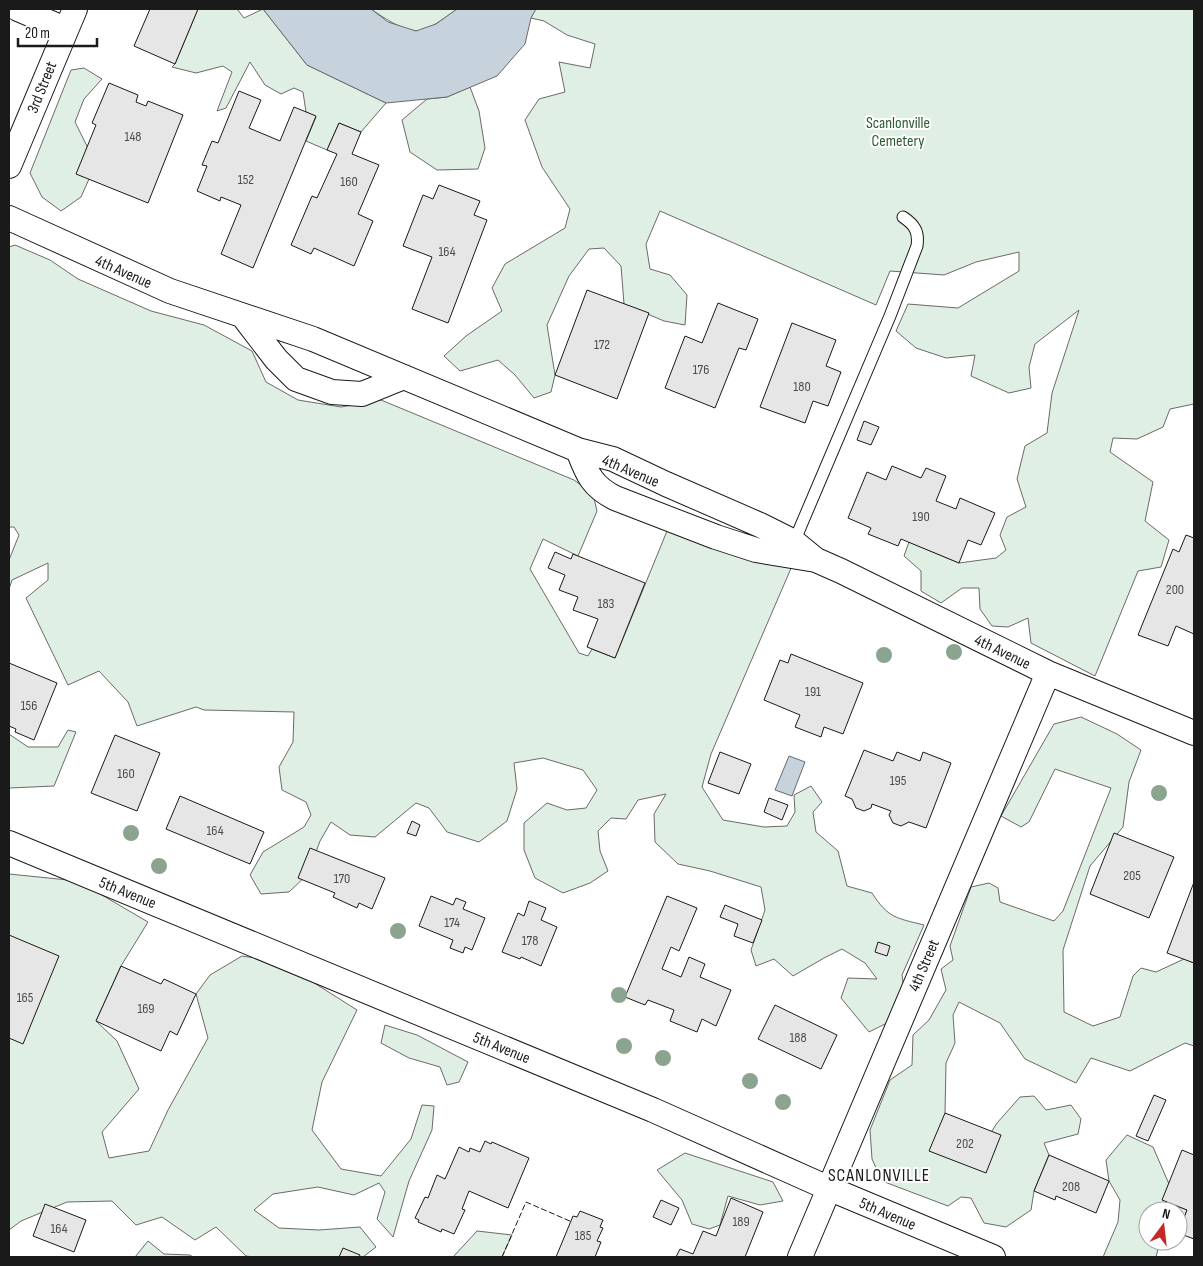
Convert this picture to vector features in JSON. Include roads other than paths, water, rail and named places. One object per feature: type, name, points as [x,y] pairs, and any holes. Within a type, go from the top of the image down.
[{"type":"street","points":[[18,9],[70,19]]},
{"type":"street","name":"3rd Street","points":[[9,166],[70,19]]},
{"type":"street","name":"4th Avenue","points":[[9,218],[170,292],[313,339],[578,450],[613,459],[760,525],[794,542],[816,560]]},
{"type":"street","points":[[243,316],[276,359],[296,379],[332,392],[362,394],[404,377]]},
{"type":"street","name":"4th Avenue","points":[[578,450],[588,476],[604,493],[716,537],[756,550],[816,560],[841,570],[1048,673],[1194,732]]},
{"type":"street","points":[[653,512],[666,484]]},
{"type":"street","name":"4th Street","points":[[800,1257],[1048,673]]},
{"type":"street","name":"5th Avenue","points":[[9,843],[644,1106],[828,1188],[993,1257]]},
{"type":"lane","points":[[794,542],[890,316],[917,246],[918,236],[913,224],[903,217]]},
{"type":"district","name":"SCANLONVILLE","points":[[879,1175]]},
{"type":"park label","name":"Scanlonville Cemetery","points":[[898,131]]}]
